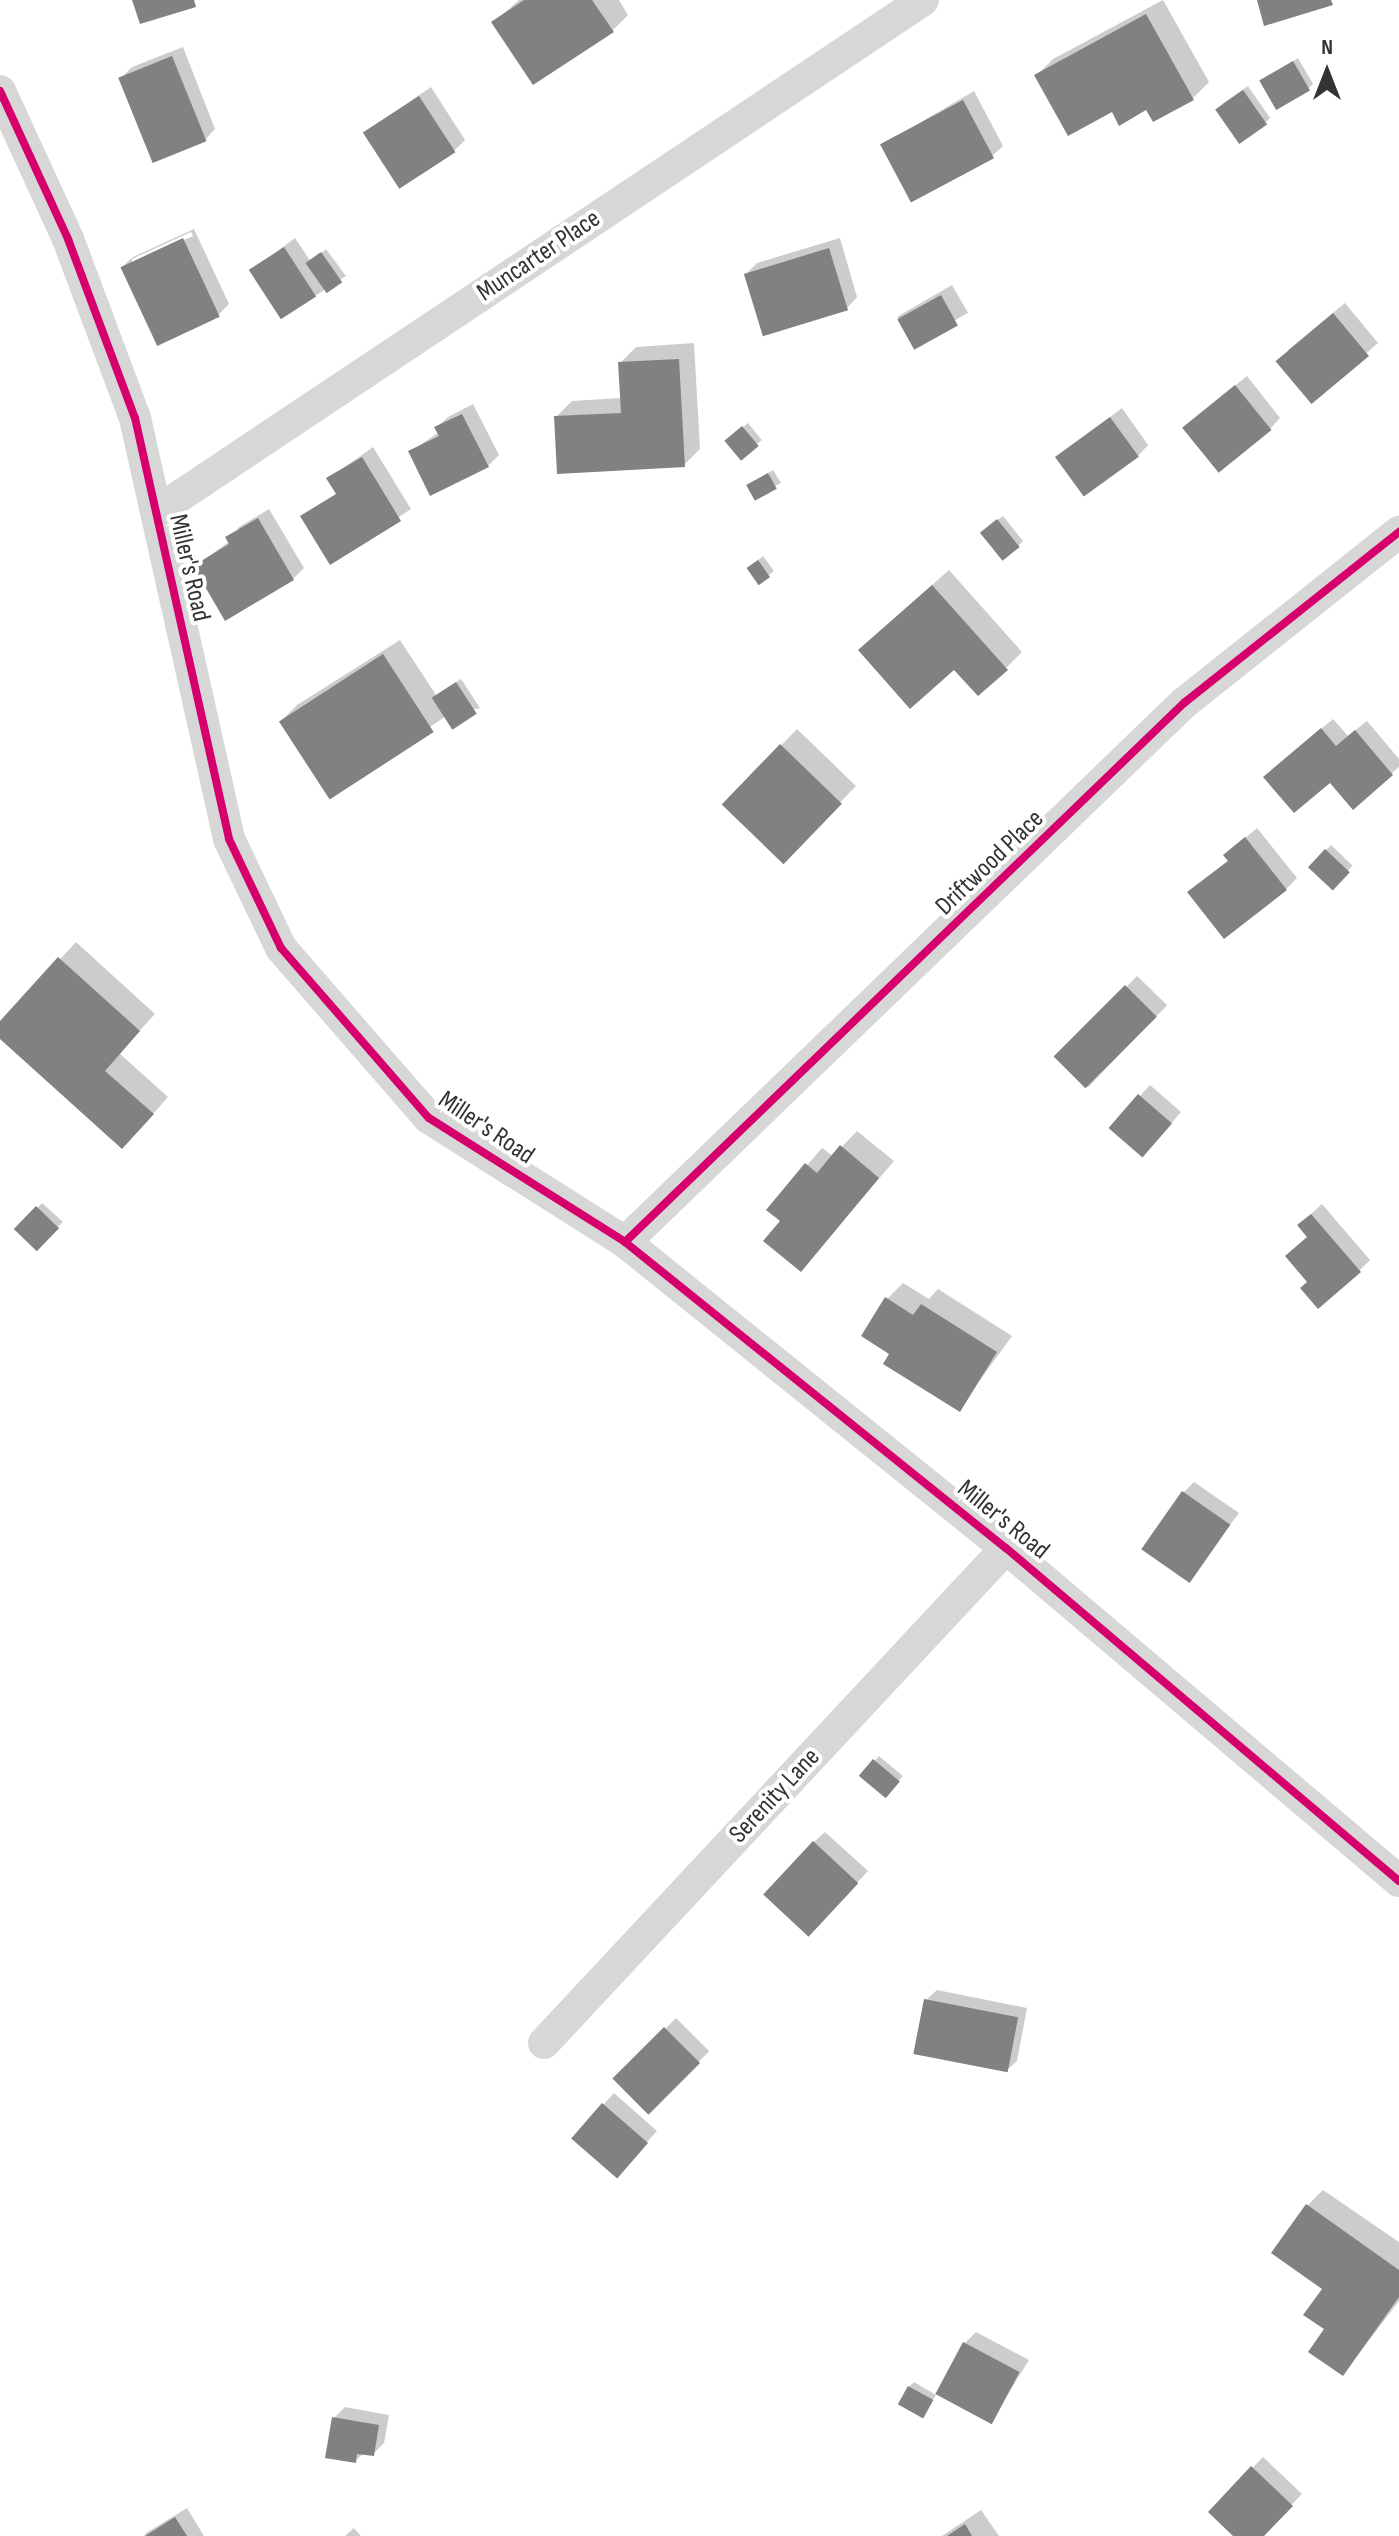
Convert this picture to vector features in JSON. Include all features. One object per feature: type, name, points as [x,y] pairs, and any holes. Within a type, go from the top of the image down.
[{"type":"street","name":"Muncarter Place","points":[[156,512],[923,0]]},
{"type":"street","name":"Miller's Road","points":[[0,91],[68,239],[135,418],[229,839],[281,948],[429,1118],[625,1242],[1006,1548],[1399,1881]]},
{"type":"street","name":"Driftwood Place","points":[[625,1242],[1184,703],[1399,532]]},
{"type":"street","name":"Serenity Lane","points":[[544,2043],[1006,1548]]},
{"type":"building","points":[[132,0],[194,0],[196,7],[140,24]]},
{"type":"building","points":[[524,0],[592,0],[614,32],[533,85],[491,22]]},
{"type":"building","points":[[1257,0],[1331,0],[1333,5],[1264,26]]},
{"type":"building","points":[[1146,14],[1194,100],[1153,122],[1146,110],[1119,126],[1112,112],[1068,136],[1034,75]]},
{"type":"building","points":[[172,56],[206,141],[153,163],[118,78]]},
{"type":"building","points":[[1293,61],[1310,90],[1276,110],[1259,80]]},
{"type":"building","points":[[1243,90],[1267,124],[1239,144],[1215,110]]},
{"type":"building","points":[[419,96],[455,152],[399,189],[363,132]]},
{"type":"building","points":[[963,100],[994,158],[911,202],[880,144]]},
{"type":"building","points":[[183,238],[220,317],[157,346],[120,267]]},
{"type":"building","points":[[284,247],[316,296],[281,319],[249,270]]},
{"type":"building","points":[[829,248],[848,310],[763,336],[744,274]]},
{"type":"building","points":[[321,252],[342,282],[327,293],[305,263]]},
{"type":"building","points":[[941,295],[958,326],[914,350],[897,319]]},
{"type":"building","points":[[1333,313],[1369,356],[1312,404],[1276,361]]},
{"type":"building","points":[[679,359],[685,467],[557,474],[554,416],[621,413],[618,362]]},
{"type":"building","points":[[1235,385],[1272,430],[1219,473],[1182,428]]},
{"type":"building","points":[[462,414],[489,467],[430,496],[408,451],[439,436],[434,427]]},
{"type":"building","points":[[1110,417],[1139,457],[1084,497],[1055,457]]},
{"type":"building","points":[[742,426],[759,446],[741,461],[724,441]]},
{"type":"building","points":[[362,457],[401,521],[330,565],[300,516],[336,494],[326,478]]},
{"type":"building","points":[[768,473],[777,489],[755,501],[746,485]]},
{"type":"building","points":[[258,518],[294,580],[225,621],[193,566],[229,544],[225,537]]},
{"type":"building","points":[[997,519],[1020,547],[1003,561],[980,533]]},
{"type":"building","points":[[758,560],[770,577],[759,585],[747,568]]},
{"type":"building","points":[[932,585],[1008,670],[978,696],[954,670],[910,709],[858,650]]},
{"type":"building","points":[[383,654],[434,732],[330,800],[279,722]]},
{"type":"building","points":[[456,682],[477,714],[452,730],[432,698]]},
{"type":"building","points":[[1321,728],[1336,746],[1355,730],[1393,775],[1353,810],[1330,783],[1294,813],[1263,777]]},
{"type":"building","points":[[780,744],[842,804],[784,864],[722,804]]},
{"type":"building","points":[[1245,837],[1287,890],[1224,939],[1187,892],[1228,861],[1223,855]]},
{"type":"building","points":[[1325,849],[1350,872],[1333,890],[1308,867]]},
{"type":"building","points":[[58,957],[140,1031],[105,1071],[154,1114],[122,1149],[0,1039],[0,1021]]},
{"type":"building","points":[[1125,985],[1157,1017],[1085,1088],[1054,1056]]},
{"type":"building","points":[[1138,1094],[1172,1124],[1142,1157],[1108,1128]]},
{"type":"building","points":[[840,1145],[879,1178],[801,1272],[763,1241],[780,1221],[766,1210],[805,1163],[817,1173]]},
{"type":"building","points":[[36,1206],[59,1228],[37,1251],[14,1229]]},
{"type":"building","points":[[1311,1214],[1361,1272],[1318,1309],[1300,1288],[1307,1282],[1285,1256],[1307,1237],[1297,1225]]},
{"type":"building","points":[[885,1297],[913,1315],[921,1304],[997,1352],[960,1412],[883,1364],[889,1354],[861,1336]]},
{"type":"building","points":[[1182,1491],[1230,1525],[1190,1583],[1141,1549]]},
{"type":"building","points":[[873,1759],[900,1781],[886,1798],[859,1776]]},
{"type":"building","points":[[813,1841],[858,1883],[809,1937],[763,1894]]},
{"type":"building","points":[[924,1999],[1018,2017],[1008,2072],[913,2054]]},
{"type":"building","points":[[664,2027],[700,2063],[648,2115],[612,2079]]},
{"type":"building","points":[[602,2103],[648,2143],[617,2178],[571,2138]]},
{"type":"building","points":[[1306,2204],[1399,2270],[1399,2297],[1343,2376],[1308,2352],[1324,2329],[1303,2315],[1322,2289],[1271,2253]]},
{"type":"building","points":[[963,2342],[1020,2372],[992,2424],[935,2394]]},
{"type":"building","points":[[908,2386],[933,2400],[923,2418],[898,2404]]},
{"type":"building","points":[[332,2417],[379,2425],[374,2456],[357,2454],[356,2463],[325,2458]]},
{"type":"building","points":[[1251,2466],[1293,2506],[1264,2536],[1233,2536],[1208,2512]]},
{"type":"building","points":[[175,2517],[187,2536],[145,2536]]},
{"type":"building","points":[[965,2524],[972,2536],[947,2536]]},
{"type":"cycle path","points":[[0,91],[68,239],[135,418],[229,839],[281,948],[429,1118],[625,1242],[1006,1548],[1399,1881]]},
{"type":"cycle path","points":[[625,1242],[1184,703],[1399,532]]}]
